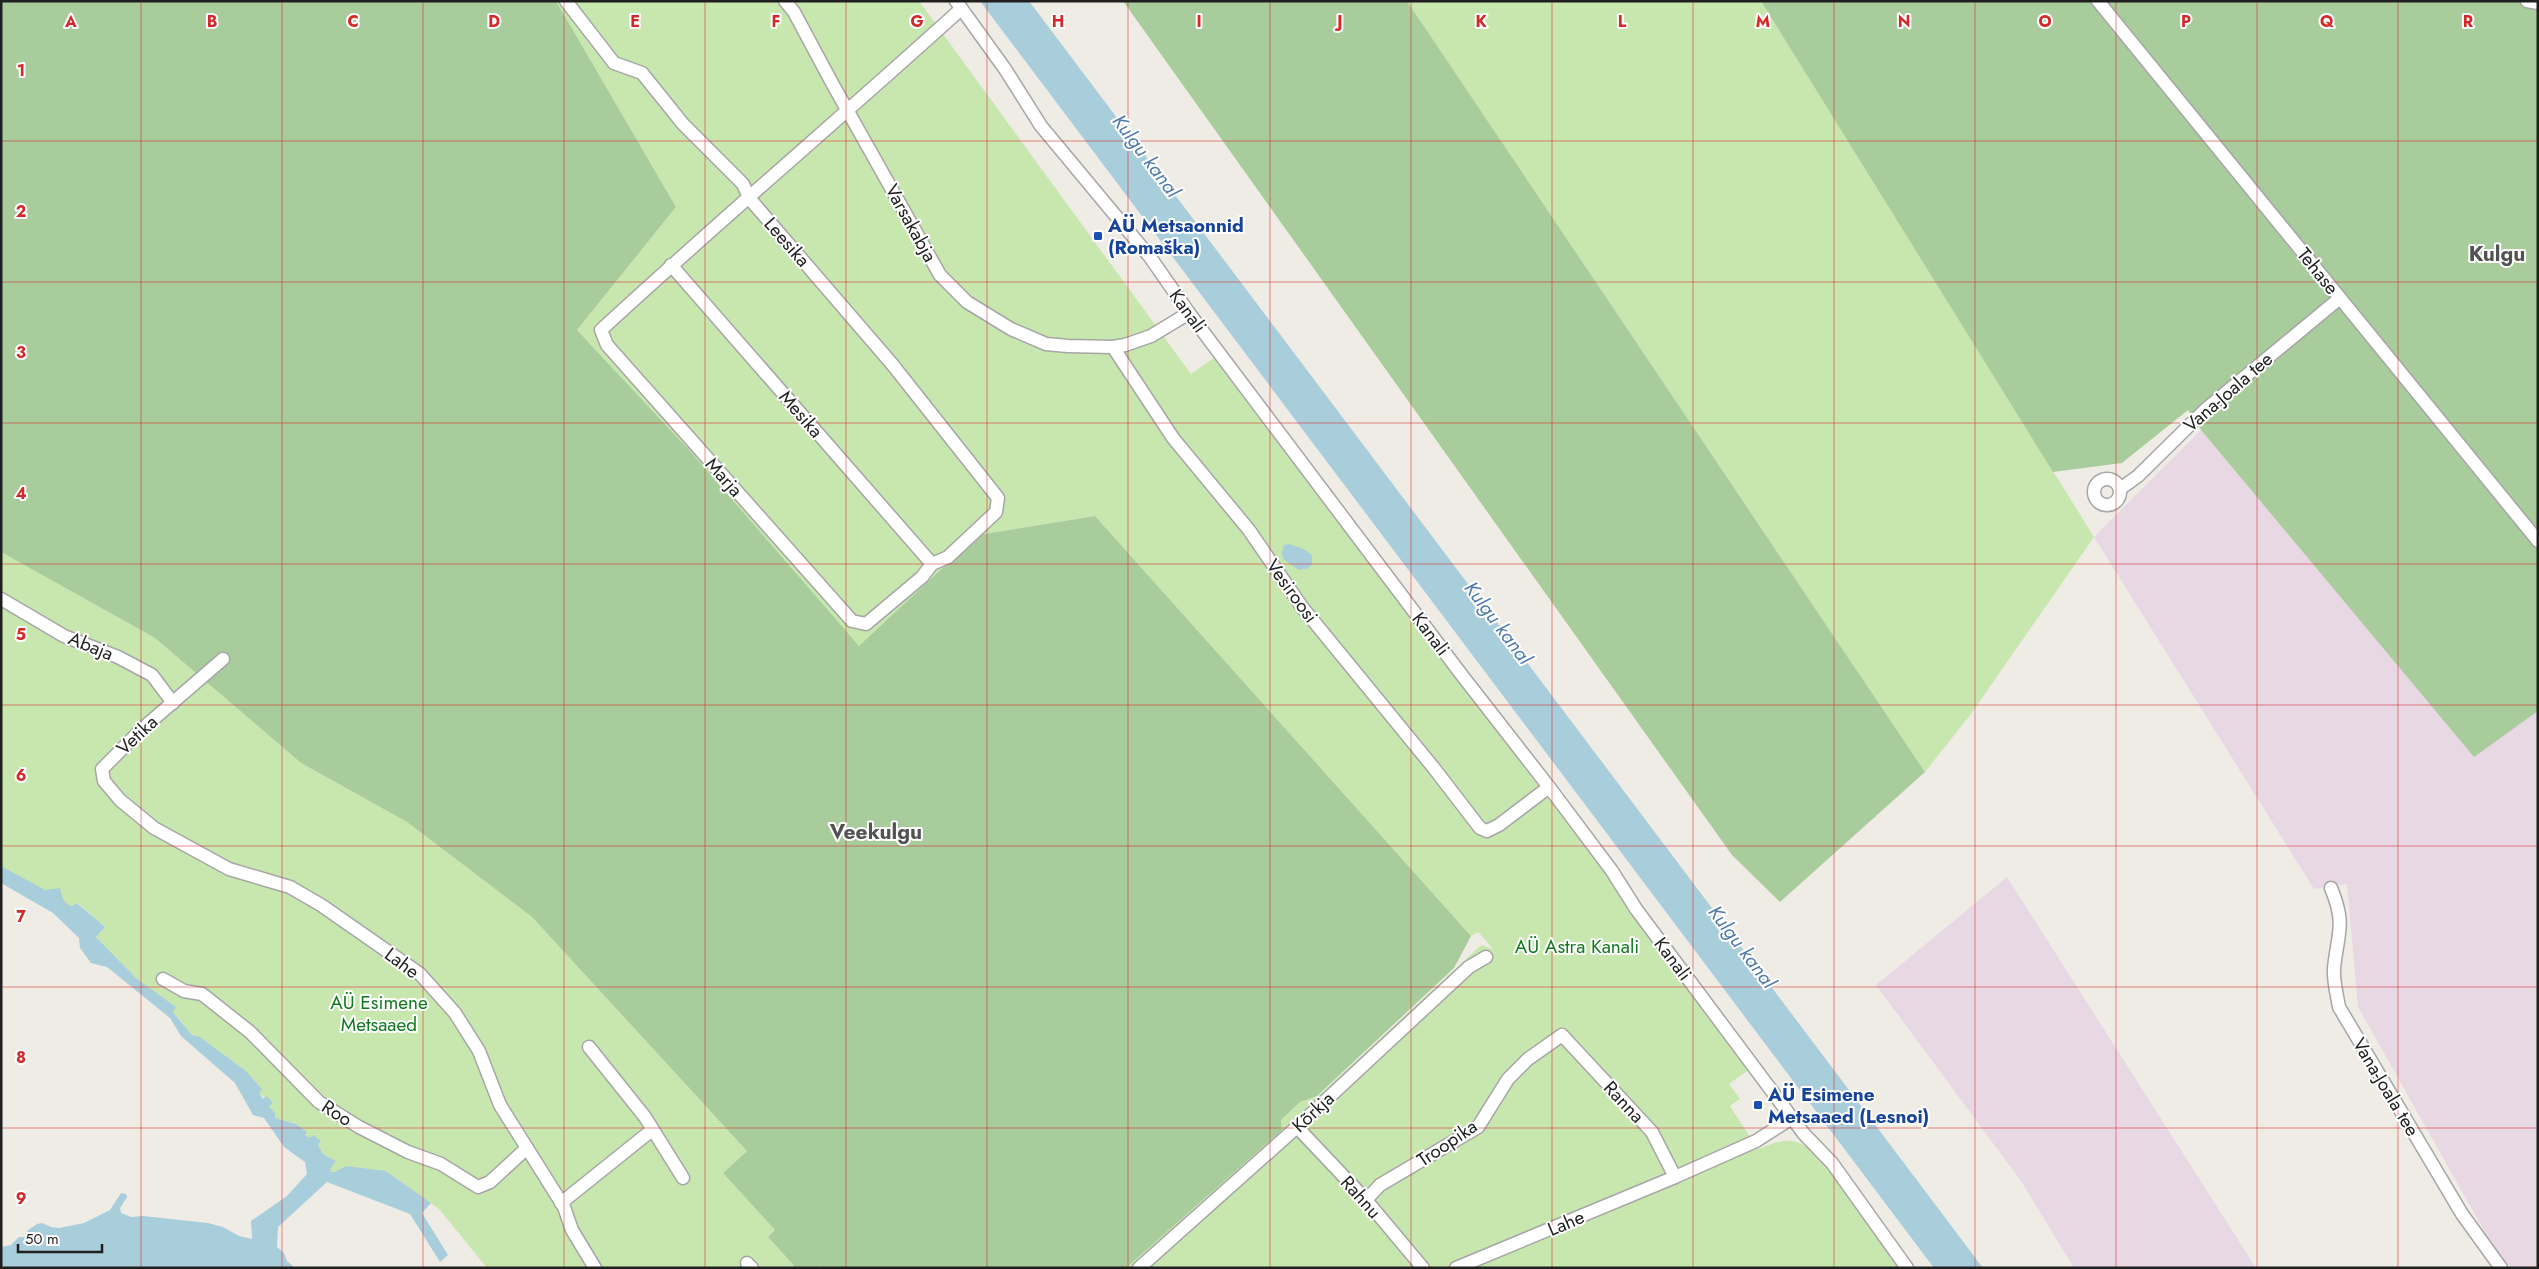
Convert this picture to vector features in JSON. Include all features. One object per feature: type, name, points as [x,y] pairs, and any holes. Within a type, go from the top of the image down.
[{"type":"street","name":"Leesika","points":[[566,1],[614,62],[642,73],[683,124],[743,184],[749,198],[892,364],[998,498],[996,512],[948,557],[932,564]]},
{"type":"street","name":"Varsakabja","points":[[785,1],[794,12],[940,274],[966,302],[1010,329],[1046,344],[1113,348]]},
{"type":"street","name":"Tehase","points":[[2098,1],[2538,541]]},
{"type":"street","points":[[2527,1],[2538,4]]},
{"type":"street","points":[[671,265],[848,110],[958,5]]},
{"type":"street","name":"Kanali","points":[[958,5],[1005,70],[1041,126],[1150,257],[1455,666],[1612,871],[1636,909],[1792,1118],[1832,1163],[1907,1268]]},
{"type":"street","name":"Marja","points":[[671,265],[601,330],[606,346],[852,621],[866,624],[922,578],[932,564]]},
{"type":"street","name":"Mesika","points":[[671,265],[932,564]]},
{"type":"street","name":"Vana-Joala tee","points":[[2120,488],[2138,476],[2206,409],[2340,298]]},
{"type":"street","points":[[1113,348],[1151,336],[1190,313]]},
{"type":"street","name":"Vesiroosi","points":[[1113,348],[1174,438],[1249,530],[1302,607],[1480,828],[1487,831],[1499,825],[1549,787]]},
{"type":"street","name":"Abaja","points":[[1,599],[64,636],[118,657],[152,675],[173,703]]},
{"type":"street","name":"Vetika","points":[[102,769],[223,659]]},
{"type":"street","name":"Lahe","points":[[102,769],[104,781],[120,800],[154,828],[229,869],[290,886],[321,905],[420,974],[455,1013],[479,1051],[500,1105],[562,1203],[572,1230],[595,1268]]},
{"type":"street","name":"Vana-Joala tee","points":[[2331,888],[2339,907],[2341,933],[2334,970],[2339,1007],[2462,1214],[2500,1268]]},
{"type":"street","name":"Kõrkja","points":[[1139,1268],[1297,1127],[1470,967],[1486,957]]},
{"type":"street","name":"Roo","points":[[163,979],[184,991],[202,994],[250,1032],[319,1102],[359,1127],[408,1152],[441,1164],[478,1187],[490,1182],[527,1148]]},
{"type":"street","name":"Ranna","points":[[1562,1035],[1652,1132],[1675,1177]]},
{"type":"street","name":"Troopika","points":[[1366,1200],[1380,1185],[1478,1127],[1508,1079],[1528,1059],[1562,1035]]},
{"type":"street","points":[[589,1047],[645,1117],[683,1178]]},
{"type":"street","name":"Lahe","points":[[1456,1268],[1675,1177],[1756,1141],[1792,1118]]},
{"type":"street","name":"Rahnu","points":[[1297,1127],[1366,1200],[1424,1268]]},
{"type":"street","points":[[562,1203],[652,1130]]},
{"type":"shaded area","points":[[2201,430],[2474,756],[2538,711],[2538,1268],[2511,1268],[2495,1250],[2358,1007],[2347,884],[2314,889],[2094,537]]},
{"type":"shaded area","points":[[2007,877],[2256,1268],[2074,1268],[2021,1181],[1876,985]]},
{"type":"green space","points":[[1,1],[556,1],[676,207],[577,330],[691,452],[859,646],[978,535],[1095,516],[1471,936],[1454,968],[1317,1096],[1300,1102],[1281,1120],[1282,1130],[1126,1268],[822,1268],[820,1266],[817,1268],[796,1268],[768,1237],[775,1230],[723,1173],[747,1151],[532,917],[407,822],[301,763],[155,638],[1,552]]},
{"type":"green space","name":"AÜ Astra Kanali","points":[[556,1],[919,1],[1191,374],[1215,357],[1601,866],[1750,1069],[1729,1084],[1740,1099],[1730,1106],[1758,1149],[1775,1143],[1791,1141],[1802,1144],[1812,1151],[1839,1181],[1900,1268],[1126,1268],[1282,1130],[1281,1120],[1300,1102],[1318,1096],[1479,947],[1482,945],[1493,949],[1478,932],[1471,936],[1095,516],[978,535],[859,647],[691,452],[577,330],[676,207]]},
{"type":"green space","points":[[1123,1],[1407,1],[1925,772],[1780,902],[1732,855]]},
{"type":"green space","points":[[1407,1],[1761,1],[2094,537],[1971,714],[1925,772]]},
{"type":"green space","points":[[1761,1],[2538,1],[2538,711],[2474,757],[2201,430],[2188,410],[2122,463],[2053,472]]},
{"type":"green space","name":"AÜ Esimene Metsaaed","points":[[1,552],[155,638],[301,763],[407,822],[532,917],[747,1151],[723,1173],[775,1230],[768,1237],[796,1268],[487,1268],[439,1209],[386,1171],[331,1172],[329,1169],[336,1161],[323,1154],[318,1145],[321,1141],[310,1139],[296,1124],[275,1118],[269,1107],[273,1103],[258,1093],[262,1089],[246,1071],[200,1037],[192,1034],[172,1012],[176,1007],[136,978],[96,937],[105,927],[78,903],[72,906],[67,905],[1,866]]},
{"type":"water","points":[[980,1],[1029,1],[1983,1268],[1934,1268]]},
{"type":"water","points":[[1288,544],[1302,548],[1312,555],[1312,564],[1309,568],[1299,570],[1283,559],[1284,545]]},
{"type":"water","points":[[1,866],[45,890],[60,888],[63,899],[67,903],[72,906],[77,903],[105,927],[96,937],[136,978],[176,1007],[173,1012],[192,1035],[200,1037],[246,1071],[262,1089],[259,1093],[263,1099],[267,1096],[273,1103],[269,1107],[275,1113],[275,1118],[296,1124],[307,1132],[305,1135],[310,1138],[313,1135],[321,1141],[318,1145],[323,1154],[336,1161],[330,1169],[331,1172],[346,1166],[386,1171],[431,1203],[422,1213],[448,1255],[440,1262],[410,1214],[327,1182],[278,1227],[277,1247],[284,1253],[287,1261],[295,1268],[1,1268],[1,1247],[11,1245],[19,1237],[25,1237],[27,1231],[37,1224],[42,1223],[59,1228],[84,1223],[110,1210],[121,1193],[126,1194],[127,1197],[120,1208],[121,1213],[131,1217],[143,1216],[208,1223],[223,1227],[239,1236],[252,1239],[251,1221],[287,1196],[307,1174],[305,1162],[284,1147],[264,1118],[253,1115],[235,1083],[181,1036],[170,1018],[107,967],[91,963],[80,948],[79,938],[53,913],[1,883]]},
{"type":"place","name":"AÜ Metsaonnid (Romaška)","points":[[1098,236]]},
{"type":"place","name":"AÜ Esimene Metsaaed (Lesnoi)","points":[[1758,1105]]},
{"type":"district","name":"Kulgu","points":[[2497,254]]},
{"type":"district","name":"Veekulgu","points":[[876,832]]},
{"type":"water label","name":"Kulgu kanal","points":[[1146,156]]},
{"type":"water label","name":"Kulgu kanal","points":[[1498,623]]},
{"type":"water label","name":"Kulgu kanal","points":[[1742,947]]}]
